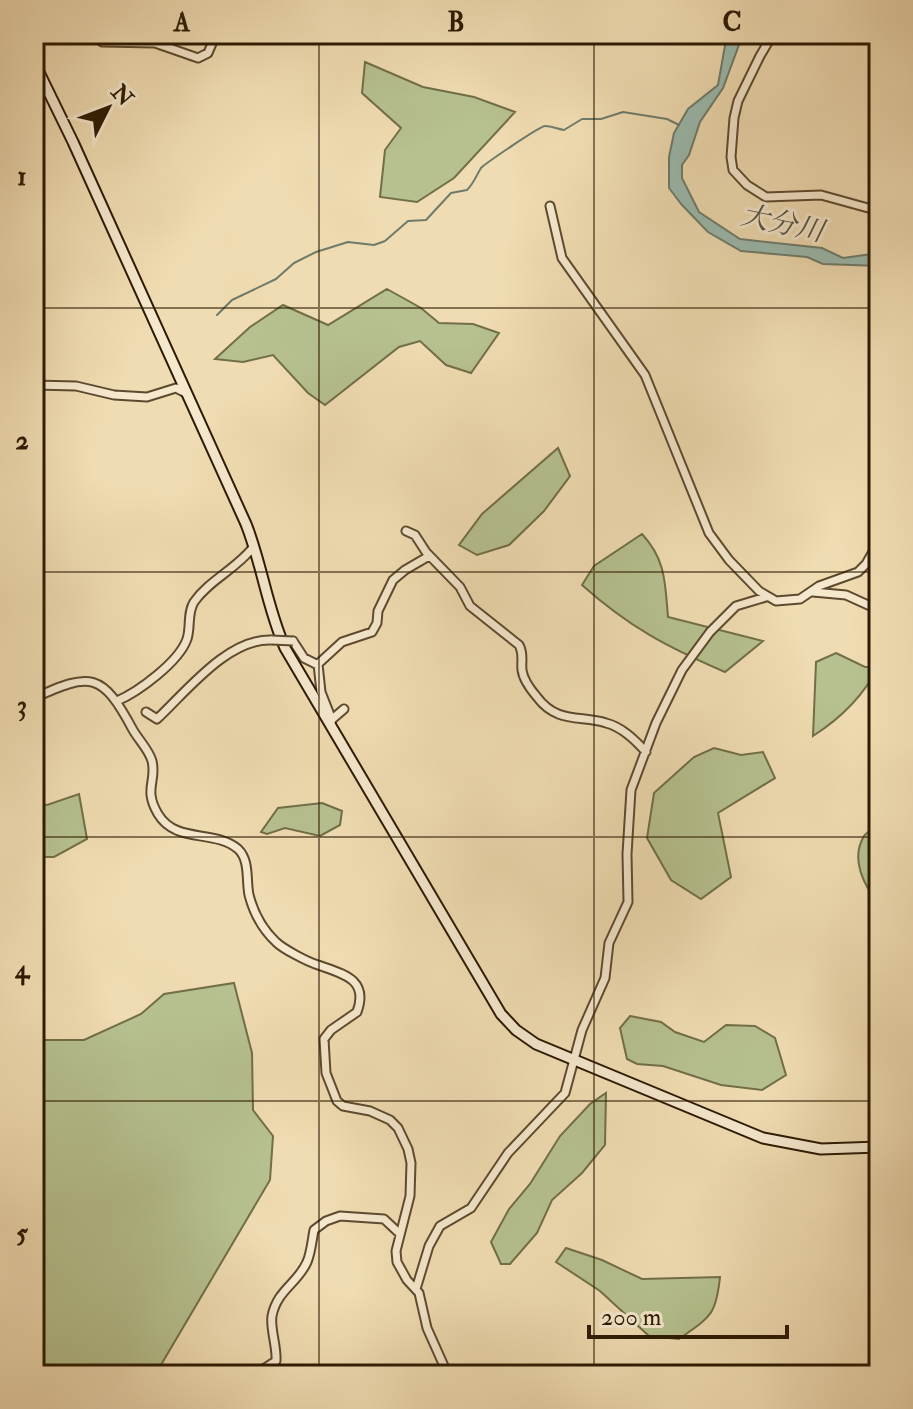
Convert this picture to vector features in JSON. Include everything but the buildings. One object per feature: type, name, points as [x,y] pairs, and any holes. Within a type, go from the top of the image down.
[{"type":"street","points":[[92,34],[102,42],[155,43],[198,58],[208,53],[216,34]]},
{"type":"street","points":[[773,34],[745,85],[736,110],[731,157],[733,170],[747,185],[766,197],[821,195],[879,211]]},
{"type":"street","points":[[34,62],[73,142],[254,546],[280,637],[497,1010],[526,1039],[763,1138],[821,1149],[879,1147]]},
{"type":"street","points":[[550,206],[562,258],[645,375],[709,533],[729,560],[766,597],[776,601],[792,601],[819,586],[858,572],[879,541]]},
{"type":"street","points":[[34,385],[76,386],[125,396],[155,396],[176,388],[186,393]]},
{"type":"street","points":[[406,531],[415,535],[429,556],[460,587],[470,606],[519,645],[525,678],[544,706],[574,719],[613,725],[646,752]]},
{"type":"street","points":[[117,701],[134,692],[176,657],[188,636],[191,611],[196,600],[254,546]]},
{"type":"street","points":[[318,665],[342,642],[372,632],[393,580],[429,556]]},
{"type":"street","points":[[812,592],[846,595],[879,610]]},
{"type":"street","points":[[416,1289],[429,1246],[440,1226],[477,1202],[508,1153],[561,1099],[568,1085],[585,1020],[605,978],[609,943],[628,902],[631,790],[669,695],[703,640],[731,609],[766,597]]},
{"type":"street","points":[[146,712],[157,719],[212,664],[256,641],[293,641],[304,658],[318,665]]},
{"type":"street","points":[[318,665],[321,696],[330,721]]},
{"type":"street","points":[[34,698],[71,681],[88,680],[103,686],[117,701],[151,758],[150,798],[163,821],[180,832],[217,839],[239,850],[246,863],[248,893],[254,911],[276,942],[310,962],[345,974],[360,992],[357,1012],[325,1035],[326,1073],[341,1105],[385,1117],[401,1133],[408,1149],[411,1175],[409,1201],[396,1251],[397,1262],[420,1296],[427,1328],[448,1375]]},
{"type":"street","points":[[330,721],[344,709]]},
{"type":"street","points":[[254,1375],[276,1361],[277,1346],[271,1320],[286,1286],[307,1262],[314,1230],[340,1216],[384,1219],[400,1234]]},
{"type":"green space","points":[[365,62],[423,87],[474,97],[515,112],[454,178],[417,202],[380,197],[385,150],[401,128],[362,93]]},
{"type":"green space","points":[[387,289],[421,308],[439,323],[473,324],[499,333],[471,373],[446,365],[420,341],[399,347],[325,405],[308,393],[273,355],[243,362],[215,359],[250,327],[283,305],[328,325]]},
{"type":"green space","points":[[558,448],[570,476],[544,511],[509,545],[477,555],[459,545],[482,514]]},
{"type":"green space","points":[[642,534],[660,563],[668,617],[763,641],[725,672],[649,635],[582,585],[594,566]]},
{"type":"green space","points":[[836,653],[865,667],[878,667],[850,706],[813,736],[816,662]]},
{"type":"green space","points":[[714,748],[741,755],[763,752],[775,778],[718,813],[731,877],[701,899],[671,880],[647,838],[654,793],[694,757]]},
{"type":"green space","points":[[79,794],[87,839],[54,857],[34,857],[34,803],[47,805]]},
{"type":"green space","points":[[322,803],[342,811],[340,825],[320,836],[285,828],[267,834],[261,832],[278,808]]},
{"type":"green space","points":[[879,823],[879,904],[864,881],[858,854],[864,836]]},
{"type":"green space","points":[[234,983],[252,1053],[253,1110],[273,1136],[270,1180],[155,1375],[34,1375],[34,1040],[84,1040],[141,1014],[164,994]]},
{"type":"green space","points":[[630,1016],[661,1022],[675,1032],[704,1042],[726,1025],[755,1026],[775,1038],[786,1075],[762,1090],[721,1085],[663,1066],[637,1064],[627,1059],[620,1028]]},
{"type":"green space","points":[[606,1093],[605,1145],[582,1173],[552,1200],[537,1233],[510,1264],[501,1264],[491,1242],[509,1209],[530,1184],[560,1136],[590,1104]]},
{"type":"green space","points":[[566,1248],[602,1260],[642,1279],[720,1277],[713,1308],[705,1320],[679,1339],[649,1336],[600,1291],[556,1262]]},
{"type":"water","points":[[733,34],[743,34],[723,88],[700,122],[689,155],[682,165],[682,178],[699,212],[740,239],[822,248],[843,258],[879,253],[879,266],[823,264],[807,257],[741,251],[708,232],[669,188],[669,157],[674,133],[688,109],[718,85],[726,40]]},
{"type":"waterway","points":[[217,315],[232,300],[276,279],[294,263],[316,252],[348,242],[374,245],[385,241],[408,221],[426,220],[451,193],[467,190],[481,168],[545,126],[564,130],[582,119],[601,119],[623,112],[667,119],[679,125]]},
{"type":"water label","name":"大分川","points":[[782,224]]}]
